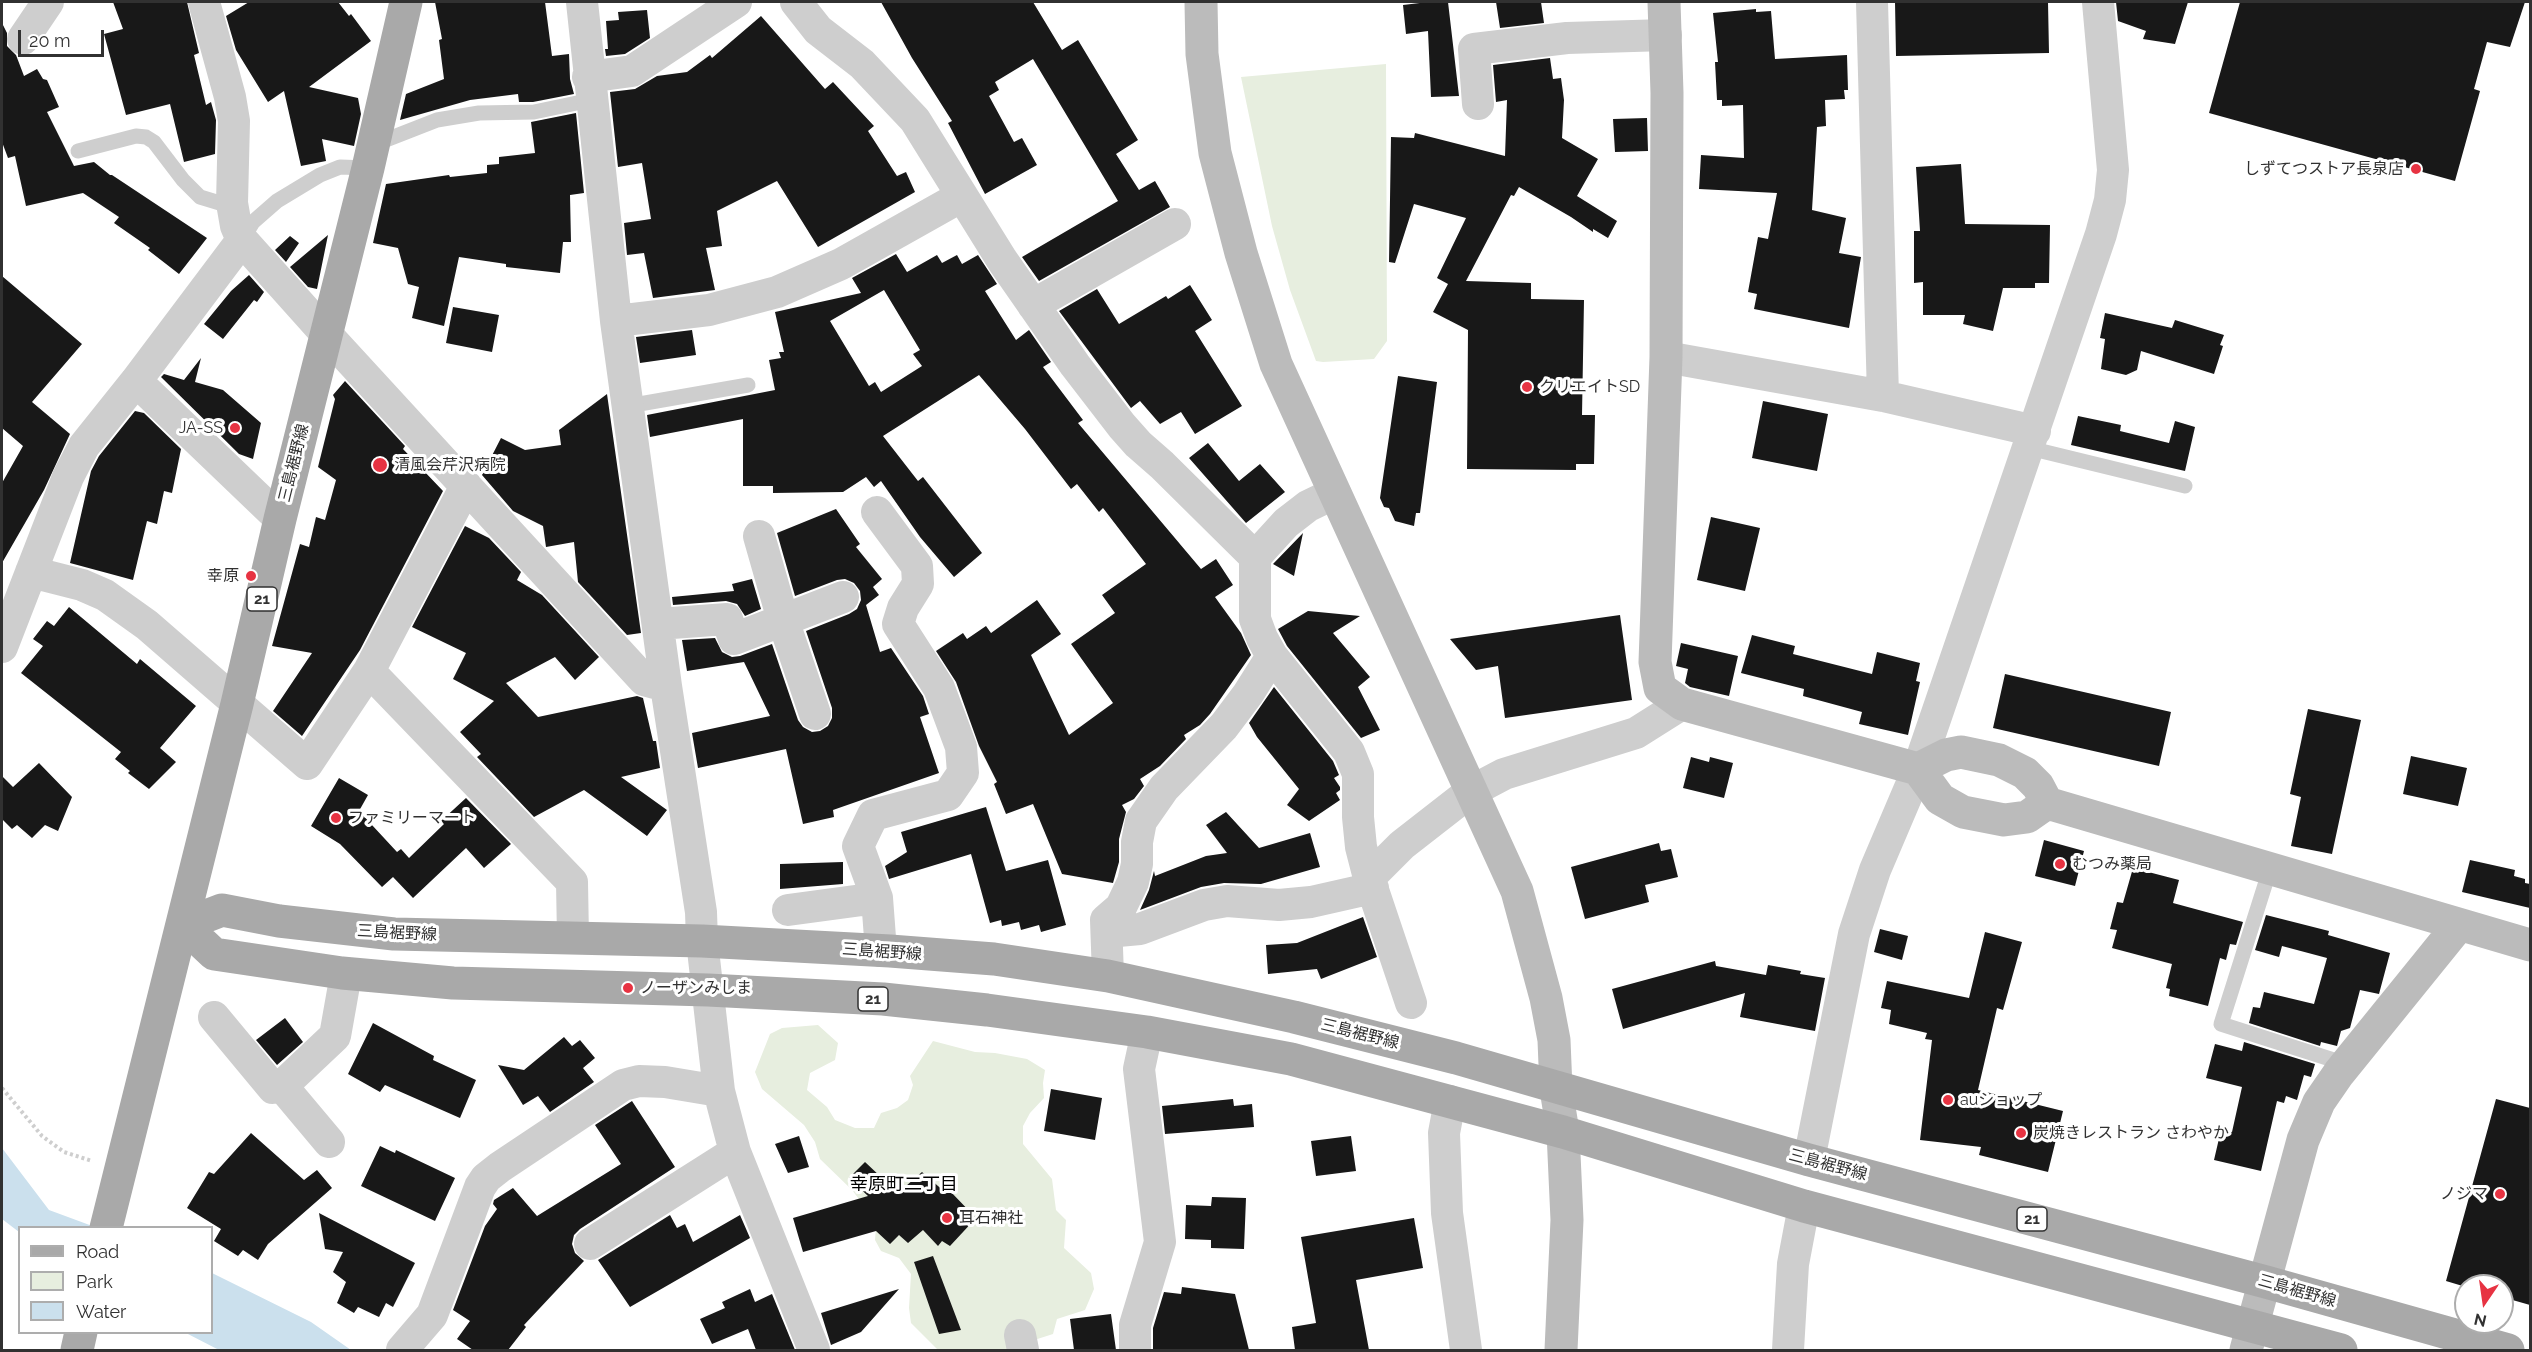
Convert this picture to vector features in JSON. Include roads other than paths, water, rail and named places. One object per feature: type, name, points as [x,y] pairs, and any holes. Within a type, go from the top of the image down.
[{"type":"main road","name":"三島裾野線","points":[[106,1226],[237,704],[280,519],[370,156],[405,2]]},
{"type":"main road","name":"三島裾野線","points":[[183,925],[222,910],[279,921],[394,934],[702,941],[881,951],[994,959],[1108,976],[1294,1017],[1456,1058],[1556,1089],[1809,1160],[2266,1282],[2508,1350]]},
{"type":"main road","name":"21","points":[[183,925],[214,954],[346,974],[453,983],[708,990],[884,999],[987,1010],[1146,1032],[1290,1059],[1563,1132],[2249,1339],[2341,1350]]},
{"type":"street","points":[[23,39],[48,2]]},
{"type":"street","points":[[204,2],[230,97],[234,121],[233,207],[236,226],[242,240],[644,680],[666,686]]},
{"type":"street","points":[[582,2],[616,321],[666,686],[701,912],[702,941],[719,1091],[735,1152],[813,1350]]},
{"type":"street","points":[[590,89],[632,70],[736,2]]},
{"type":"street","points":[[796,2],[818,30],[862,64],[915,120],[1002,260],[1075,365],[1138,444],[1255,557]]},
{"type":"street","points":[[1201,2],[1202,54],[1215,153],[1241,253],[1276,364],[1517,891],[1546,998],[1554,1040],[1556,1089],[1563,1132],[1567,1220],[1561,1350]]},
{"type":"street","points":[[1664,2],[1666,35],[1666,357],[1655,662],[1660,688],[1682,704],[1918,769],[1940,799],[1963,812],[2004,820],[2027,817],[2047,803]]},
{"type":"street","points":[[1872,2],[1883,396]]},
{"type":"street","points":[[1809,1160],[1854,934],[1875,870],[1918,769],[2032,440],[2101,234],[2110,200],[2113,170],[2098,2]]},
{"type":"street","points":[[1478,104],[1474,49],[1567,38],[1666,35]]},
{"type":"street","points":[[616,321],[709,310],[777,292],[841,264],[963,196]]},
{"type":"street","points":[[1033,305],[1175,224]]},
{"type":"street","points":[[2,647],[19,579],[84,446],[242,240]]},
{"type":"street","points":[[1666,357],[1883,396],[2032,440]]},
{"type":"street","points":[[136,381],[280,519]]},
{"type":"street","points":[[19,579],[82,585],[105,595],[147,625],[307,764],[369,671],[466,486]]},
{"type":"street","points":[[1335,493],[1308,506],[1286,523],[1255,557],[1255,620],[1272,656],[1349,752],[1358,774],[1361,847],[1411,1003]]},
{"type":"street","points":[[877,512],[917,566],[918,584],[903,608],[898,624],[939,688],[961,747],[963,773],[948,795],[873,815],[858,846],[877,898],[881,951]]},
{"type":"street","points":[[759,536],[783,620],[816,714]]},
{"type":"street","points":[[658,624],[727,619],[735,639],[843,597]]},
{"type":"street","points":[[1108,976],[1106,920],[1121,907],[1133,882],[1137,864],[1138,832],[1148,809],[1164,788],[1224,726],[1272,656]]},
{"type":"street","points":[[369,671],[572,882],[573,938]]},
{"type":"street","points":[[1107,933],[1140,928],[1204,905],[1227,901],[1279,905],[1311,902],[1371,883],[1402,845],[1470,792],[1504,774],[1636,733],[1682,704]]},
{"type":"street","points":[[1918,769],[1946,755],[1961,752],[1999,760],[2025,773],[2038,786],[2047,803],[2458,926],[2530,945]]},
{"type":"street","points":[[788,910],[877,898]]},
{"type":"street","points":[[2249,1339],[2303,1140],[2319,1102],[2346,1064],[2458,926]]},
{"type":"street","points":[[214,1017],[273,1088],[282,1086],[335,1036],[346,974]]},
{"type":"street","points":[[1135,1350],[1135,1325],[1160,1242],[1139,1069],[1146,1032]]},
{"type":"street","points":[[402,1350],[432,1315],[480,1187],[486,1178],[623,1085],[639,1081],[665,1082],[719,1091]]},
{"type":"street","points":[[282,1086],[329,1142]]},
{"type":"street","points":[[1450,1101],[1444,1133],[1447,1214],[1466,1350]]},
{"type":"street","points":[[590,1244],[735,1152]]},
{"type":"street","points":[[1788,1350],[1794,1264],[1804,1206]]},
{"type":"lane","points":[[242,240],[253,222],[277,201],[320,175],[370,156],[437,120],[479,113],[534,112],[590,89]]},
{"type":"lane","points":[[78,151],[136,136],[146,137],[154,142],[183,180],[200,197],[233,207]]},
{"type":"lane","points":[[628,406],[747,385]]},
{"type":"lane","points":[[2032,440],[2185,486]]},
{"type":"lane","points":[[2270,869],[2221,1024],[2346,1064]]},
{"type":"water","points":[[2,1148],[49,1210],[92,1226],[18,1226],[18,1231],[2,1219]]},
{"type":"water","points":[[213,1273],[311,1322],[351,1350],[219,1350],[188,1334],[213,1334]]},
{"type":"place","name":"しずてつストア長泉店","points":[[2416,169]]},
{"type":"place","name":"クリエイトSD","points":[[1527,387]]},
{"type":"place","name":"JA-SS","points":[[235,428]]},
{"type":"place","name":"清風会芹沢病院","points":[[380,465]]},
{"type":"place","name":"幸原","points":[[251,576]]},
{"type":"place","name":"ファミリーマート","points":[[336,818]]},
{"type":"place","name":"むつみ薬局","points":[[2060,864]]},
{"type":"place","name":"ノーザンみしま","points":[[628,988]]},
{"type":"place","name":"auショップ","points":[[1948,1100]]},
{"type":"place","name":"炭焼きレストラン さわやか","points":[[2021,1133]]},
{"type":"place","name":"ノジマ","points":[[2500,1194]]},
{"type":"place","name":"耳石神社","points":[[947,1218]]},
{"type":"district","name":"幸原町二丁目","points":[[904,1185]]}]
